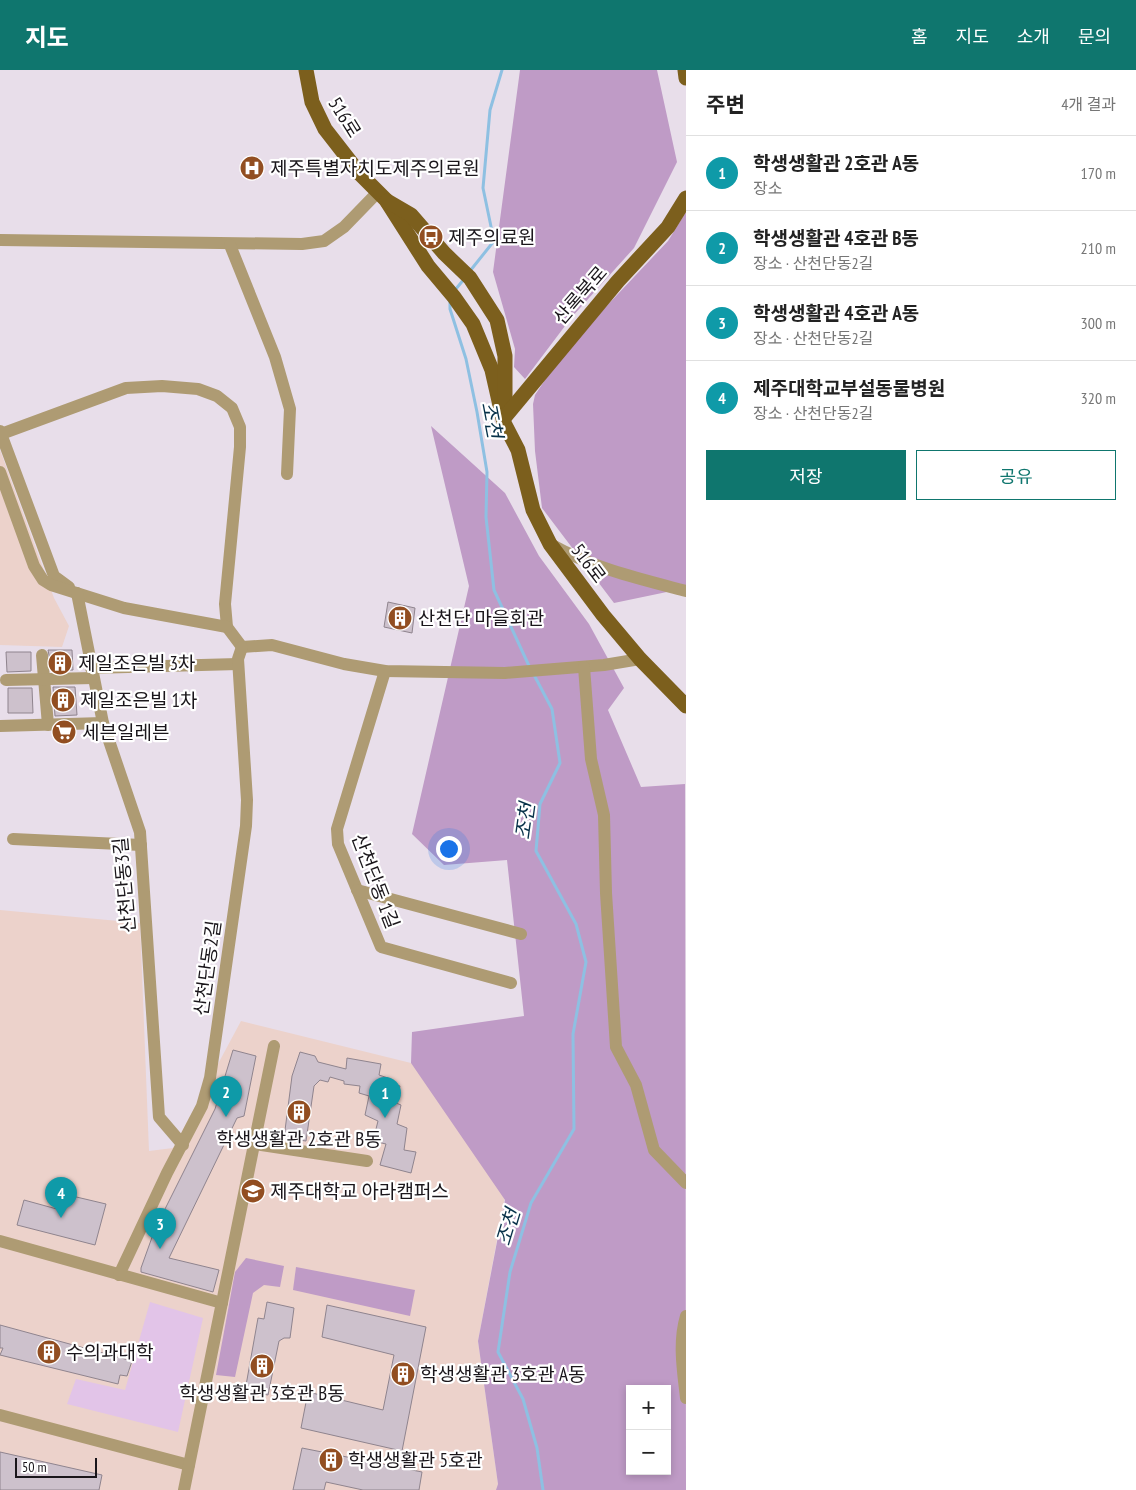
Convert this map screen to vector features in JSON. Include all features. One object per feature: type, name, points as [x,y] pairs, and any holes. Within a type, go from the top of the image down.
[{"type":"main road","name":"516로","points":[[306,70],[312,102],[325,129],[360,174],[382,196],[428,266],[454,297],[473,324],[485,348],[504,418]]},
{"type":"main road","points":[[685,70],[686,78]]},
{"type":"main road","name":"516로","points":[[382,196],[411,214],[444,253],[470,278],[497,320],[507,373],[504,423],[518,450],[533,510],[550,544],[582,588],[640,659],[686,706]]},
{"type":"main road","name":"산록북로","points":[[504,418],[600,302],[668,227],[686,198]]},
{"type":"street","points":[[0,240],[230,245],[302,244],[324,241],[382,196]]},
{"type":"street","points":[[230,245],[275,356],[290,409],[287,474]]},
{"type":"street","points":[[77,593],[54,576],[1,433],[126,388],[162,386],[198,389],[217,396],[232,408],[240,428],[240,447],[226,572],[225,604],[227,627],[242,647],[272,645],[344,664],[385,671],[505,674],[640,659]]},
{"type":"street","points":[[0,472],[6,504],[34,566],[43,580],[124,608],[227,627]]},
{"type":"street","points":[[550,544],[571,556],[623,574],[686,591]]},
{"type":"street","name":"산천단동3길","points":[[77,593],[103,723],[140,832],[160,1117],[182,1145]]},
{"type":"street","name":"산천단동2길","points":[[120,1275],[202,1106],[210,1078],[246,826],[247,800],[238,664],[242,647]]},
{"type":"street","points":[[42,655],[48,725]]},
{"type":"street","points":[[6,680],[44,679],[92,673],[238,664]]},
{"type":"street","points":[[584,666],[591,758],[604,815],[606,893],[616,1047],[636,1085],[654,1150],[686,1184]]},
{"type":"street","name":"산천단동 1길","points":[[385,671],[337,829],[338,844],[381,947],[511,982]]},
{"type":"street","points":[[0,726],[103,723]]},
{"type":"street","points":[[13,839],[141,845]]},
{"type":"street","points":[[357,890],[521,934]]},
{"type":"street","points":[[184,1490],[274,1046]]},
{"type":"street","points":[[254,1144],[367,1161]]},
{"type":"street","points":[[0,1241],[222,1303]]},
{"type":"street","points":[[686,1316],[683,1326],[682,1363],[686,1398]]},
{"type":"street","points":[[0,1415],[189,1465]]},
{"type":"shaded area","points":[[520,70],[657,70],[677,162],[634,248],[571,318],[525,379],[514,367],[515,349],[493,272]]},
{"type":"shaded area","points":[[686,212],[686,588],[614,603],[542,508],[535,451],[533,404],[535,395],[553,368],[600,313],[668,241]]},
{"type":"shaded area","points":[[431,426],[505,493],[539,556],[589,624],[624,688],[608,710],[641,787],[685,784],[686,1490],[496,1490],[498,1484],[478,1341],[505,1200],[411,1063],[412,1032],[524,1016],[507,860],[444,865],[412,834],[469,586]]},
{"type":"shaded area","points":[[0,450],[54,598],[69,626],[62,647],[0,645]]},
{"type":"shaded area","name":"제주대학교 아라캠퍼스","points":[[0,910],[140,923],[149,1151],[173,1148],[241,1021],[411,1063],[508,1181],[478,1341],[498,1484],[497,1490],[0,1490]]},
{"type":"shaded area","points":[[246,1258],[284,1266],[280,1287],[264,1285],[253,1293],[235,1377],[216,1375],[235,1272]]},
{"type":"shaded area","points":[[296,1267],[415,1290],[410,1316],[293,1290]]},
{"type":"shaded area","points":[[150,1302],[203,1318],[178,1432],[67,1404],[76,1379],[125,1390]]},
{"type":"building","name":"산천단 마을회관","points":[[388,602],[415,608],[412,633],[384,627]]},
{"type":"building","name":"제일조은빌 3차","points":[[48,650],[72,650],[73,670],[52,671]]},
{"type":"building","points":[[6,652],[31,652],[31,671],[7,672]]},
{"type":"building","name":"제일조은빌 1차","points":[[53,687],[75,687],[77,715],[55,716]]},
{"type":"building","points":[[8,688],[32,688],[33,713],[8,713]]},
{"type":"building","points":[[233,1050],[256,1056],[244,1116],[237,1118],[169,1258],[219,1270],[213,1292],[141,1272],[141,1268],[155,1229],[215,1109]]},
{"type":"building","points":[[300,1052],[315,1056],[318,1062],[346,1069],[347,1058],[381,1064],[379,1075],[388,1078],[387,1082],[400,1086],[396,1103],[401,1105],[397,1124],[407,1128],[404,1150],[416,1152],[411,1173],[380,1165],[386,1144],[373,1141],[378,1121],[365,1115],[369,1096],[359,1093],[360,1086],[344,1084],[344,1081],[330,1077],[328,1082],[320,1080],[314,1086],[306,1141],[284,1138],[292,1076]]},
{"type":"building","points":[[68,1195],[106,1204],[95,1245],[17,1225],[24,1200],[64,1211]]},
{"type":"building","name":"학생생활관 3호관 B동","points":[[267,1302],[294,1308],[290,1338],[284,1338],[279,1341],[268,1395],[245,1391],[258,1318],[264,1319]]},
{"type":"building","name":"학생생활관 3호관 A동","points":[[327,1305],[426,1327],[402,1451],[301,1428],[308,1392],[383,1410],[394,1355],[322,1337]]},
{"type":"building","name":"수의과대학","points":[[0,1325],[132,1361],[127,1376],[120,1375],[118,1384],[0,1355],[3,1348],[0,1348]]},
{"type":"building","name":"학생생활관 5호관","points":[[302,1448],[422,1472],[419,1490],[363,1490],[326,1482],[324,1490],[293,1490]]},
{"type":"building","points":[[0,1452],[102,1475],[99,1490],[0,1490]]},
{"type":"waterway","name":"조천","points":[[470,271],[494,241],[483,188],[490,110],[502,70]]},
{"type":"waterway","name":"조천","points":[[455,290],[465,278]]},
{"type":"waterway","name":"조천","points":[[450,300],[450,309],[466,359],[487,472],[486,517],[494,590],[530,668]]},
{"type":"waterway","name":"조천","points":[[533,673],[552,709],[560,763],[540,804],[536,851],[576,924],[586,962],[573,1034],[574,1129],[531,1203],[510,1272],[498,1352],[523,1399],[537,1448],[543,1490]]},
{"type":"place","name":"제주특별자치도제주의료원","points":[[252,168]]},
{"type":"place","name":"제주의료원","points":[[431,237]]},
{"type":"place","name":"산천단 마을회관","points":[[400,618]]},
{"type":"place","name":"제일조은빌 3차","points":[[60,663]]},
{"type":"place","name":"제일조은빌 1차","points":[[63,700]]},
{"type":"place","name":"세븐일레븐","points":[[64,732]]},
{"type":"place","name":"학생생활관 2호관 B동","points":[[299,1112]]},
{"type":"place","name":"학생생활관 4호관 B동","points":[[226,1117]]},
{"type":"place","name":"학생생활관 2호관 A동","points":[[385,1118]]},
{"type":"place","name":"제주대학교 아라캠퍼스","points":[[253,1191]]},
{"type":"place","name":"제주대학교부설동물병원","points":[[61,1218]]},
{"type":"place","name":"학생생활관 4호관 A동","points":[[160,1249]]},
{"type":"place","name":"수의과대학","points":[[49,1352]]},
{"type":"place","name":"학생생활관 3호관 B동","points":[[262,1366]]},
{"type":"place","name":"학생생활관 3호관 A동","points":[[403,1374]]},
{"type":"place","name":"학생생활관 5호관","points":[[331,1460]]}]
